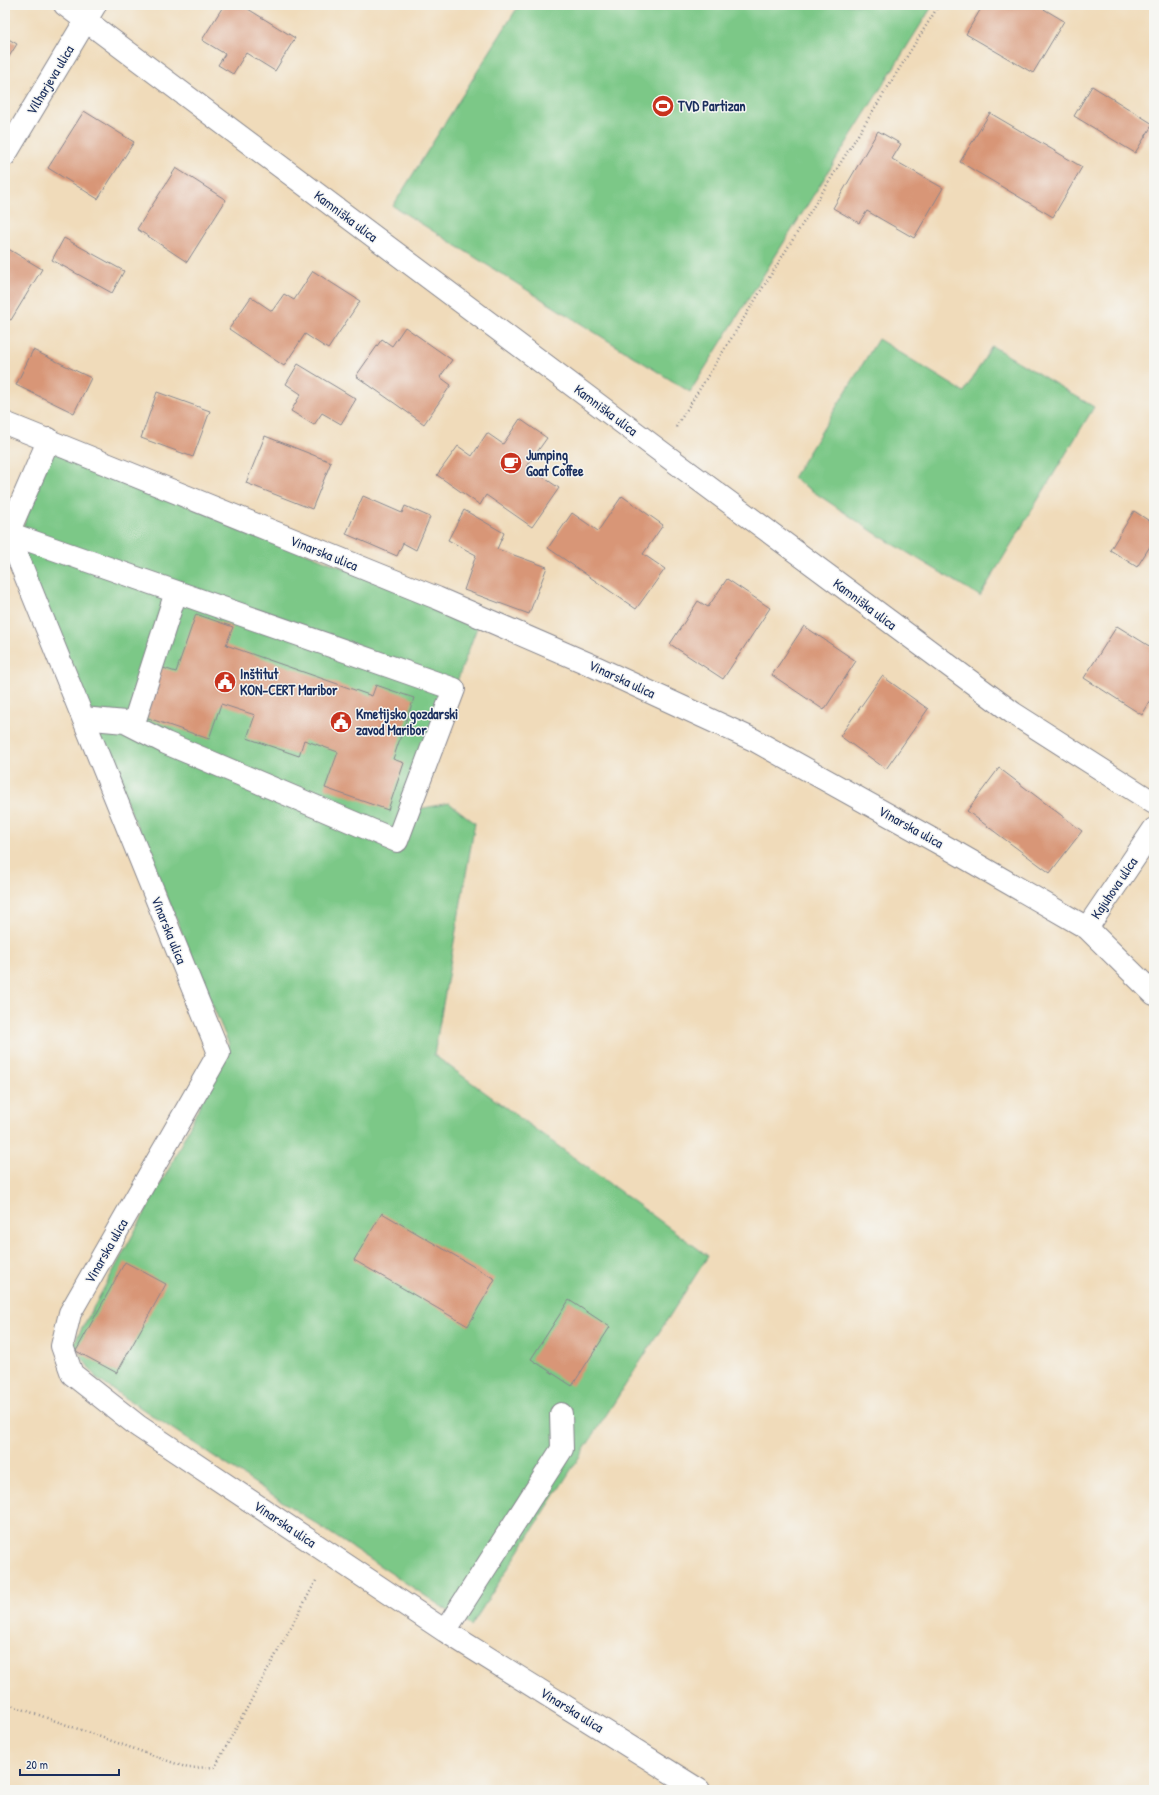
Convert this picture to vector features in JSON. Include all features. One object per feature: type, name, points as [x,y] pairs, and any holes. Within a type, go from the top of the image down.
[{"type":"street","name":"Kamniška ulica","points":[[66,5],[90,13],[660,451],[1013,713],[1154,803]]},
{"type":"street","name":"Vilharjeva ulica","points":[[5,155],[90,13]]},
{"type":"street","name":"Vinarska ulica","points":[[5,423],[49,439],[444,601],[588,664],[754,740],[941,844],[1087,928],[1154,994]]},
{"type":"street","points":[[49,439],[8,533],[454,689],[397,841],[166,743],[125,722],[83,718]]},
{"type":"street","name":"Vinarska ulica","points":[[8,533],[219,1053],[70,1313],[62,1346],[72,1374],[138,1426],[445,1631],[699,1790]]},
{"type":"street","points":[[133,726],[176,592]]},
{"type":"street","name":"Kajuhova ulica","points":[[1087,928],[1154,830]]},
{"type":"street","points":[[445,1631],[562,1449],[561,1414]]},
{"type":"path","points":[[660,451],[691,405],[939,5]]},
{"type":"path","points":[[5,1703],[188,1768],[216,1767],[330,1554]]},
{"type":"green space","name":"TVD Partizan","points":[[519,5],[933,5],[690,392],[393,206]]},
{"type":"green space","points":[[878,339],[964,392],[992,346],[1094,407],[980,596],[878,535],[793,478]]},
{"type":"green space","points":[[52,452],[479,622],[409,811],[449,803],[475,823],[434,1055],[708,1256],[471,1626],[97,1379],[73,1345],[172,1163],[229,1044],[17,542]]},
{"type":"building","points":[[224,5],[250,5],[248,9],[295,38],[275,71],[246,53],[233,74],[218,65],[225,54],[202,40]]},
{"type":"building","points":[[983,5],[1037,5],[1064,21],[1033,73],[966,34]]},
{"type":"building","points":[[5,37],[17,44],[5,63]]},
{"type":"building","points":[[1092,86],[1153,124],[1135,153],[1074,116]]},
{"type":"building","points":[[84,111],[134,142],[98,199],[48,168]]},
{"type":"building","points":[[990,113],[1082,167],[1053,217],[960,162]]},
{"type":"building","points":[[878,131],[901,144],[892,159],[943,188],[914,238],[867,211],[859,223],[833,208]]},
{"type":"building","points":[[176,168],[226,200],[187,262],[137,229]]},
{"type":"building","points":[[64,238],[124,271],[112,293],[52,260]]},
{"type":"building","points":[[5,247],[42,269],[11,320],[5,317]]},
{"type":"building","points":[[313,271],[360,301],[328,349],[305,334],[284,366],[229,329],[251,297],[272,311],[284,294],[294,300]]},
{"type":"building","points":[[405,327],[452,360],[440,377],[451,385],[424,424],[356,376],[382,339],[392,346]]},
{"type":"building","points":[[33,350],[91,378],[74,413],[16,385]]},
{"type":"building","points":[[298,364],[356,399],[341,424],[322,413],[314,425],[291,411],[301,394],[286,384]]},
{"type":"building","points":[[157,392],[210,411],[193,457],[141,438]]},
{"type":"building","points":[[520,419],[547,438],[527,466],[559,488],[532,527],[486,495],[480,505],[437,475],[458,446],[472,456],[487,433],[503,444]]},
{"type":"building","points":[[265,436],[331,462],[312,509],[246,483]]},
{"type":"building","points":[[363,496],[402,513],[405,506],[430,517],[416,550],[403,543],[397,556],[346,534]]},
{"type":"building","points":[[622,496],[663,525],[643,554],[665,569],[636,609],[548,548],[572,513],[598,531]]},
{"type":"building","points":[[464,510],[504,533],[497,549],[547,567],[529,614],[464,590],[476,555],[448,540]]},
{"type":"building","points":[[1134,511],[1154,524],[1154,540],[1137,567],[1110,550]]},
{"type":"building","points":[[727,579],[770,608],[723,679],[670,644],[698,601],[708,607]]},
{"type":"building","points":[[196,614],[233,627],[226,645],[372,696],[376,685],[414,698],[393,759],[404,763],[388,810],[325,788],[338,752],[304,740],[299,756],[247,738],[255,715],[221,704],[209,739],[142,716],[160,667],[176,672]]},
{"type":"building","points":[[804,626],[856,661],[824,710],[772,675]]},
{"type":"building","points":[[1117,626],[1154,649],[1154,695],[1142,715],[1084,678]]},
{"type":"building","points":[[882,676],[928,709],[886,769],[840,736]]},
{"type":"building","points":[[999,768],[1082,831],[1050,873],[967,811]]},
{"type":"building","points":[[382,1213],[495,1279],[468,1326],[354,1260]]},
{"type":"building","points":[[125,1262],[166,1284],[117,1373],[76,1351]]},
{"type":"building","points":[[569,1300],[610,1327],[572,1386],[531,1359]]},
{"type":"place","name":"TVD Partizan","points":[[663,106]]},
{"type":"place","name":"Jumping Goat Coffee","points":[[511,463]]},
{"type":"place","name":"Inštitut KON-CERT Maribor","points":[[225,682]]},
{"type":"place","name":"Kmetijsko gozdarski zavod Maribor","points":[[341,722]]}]
